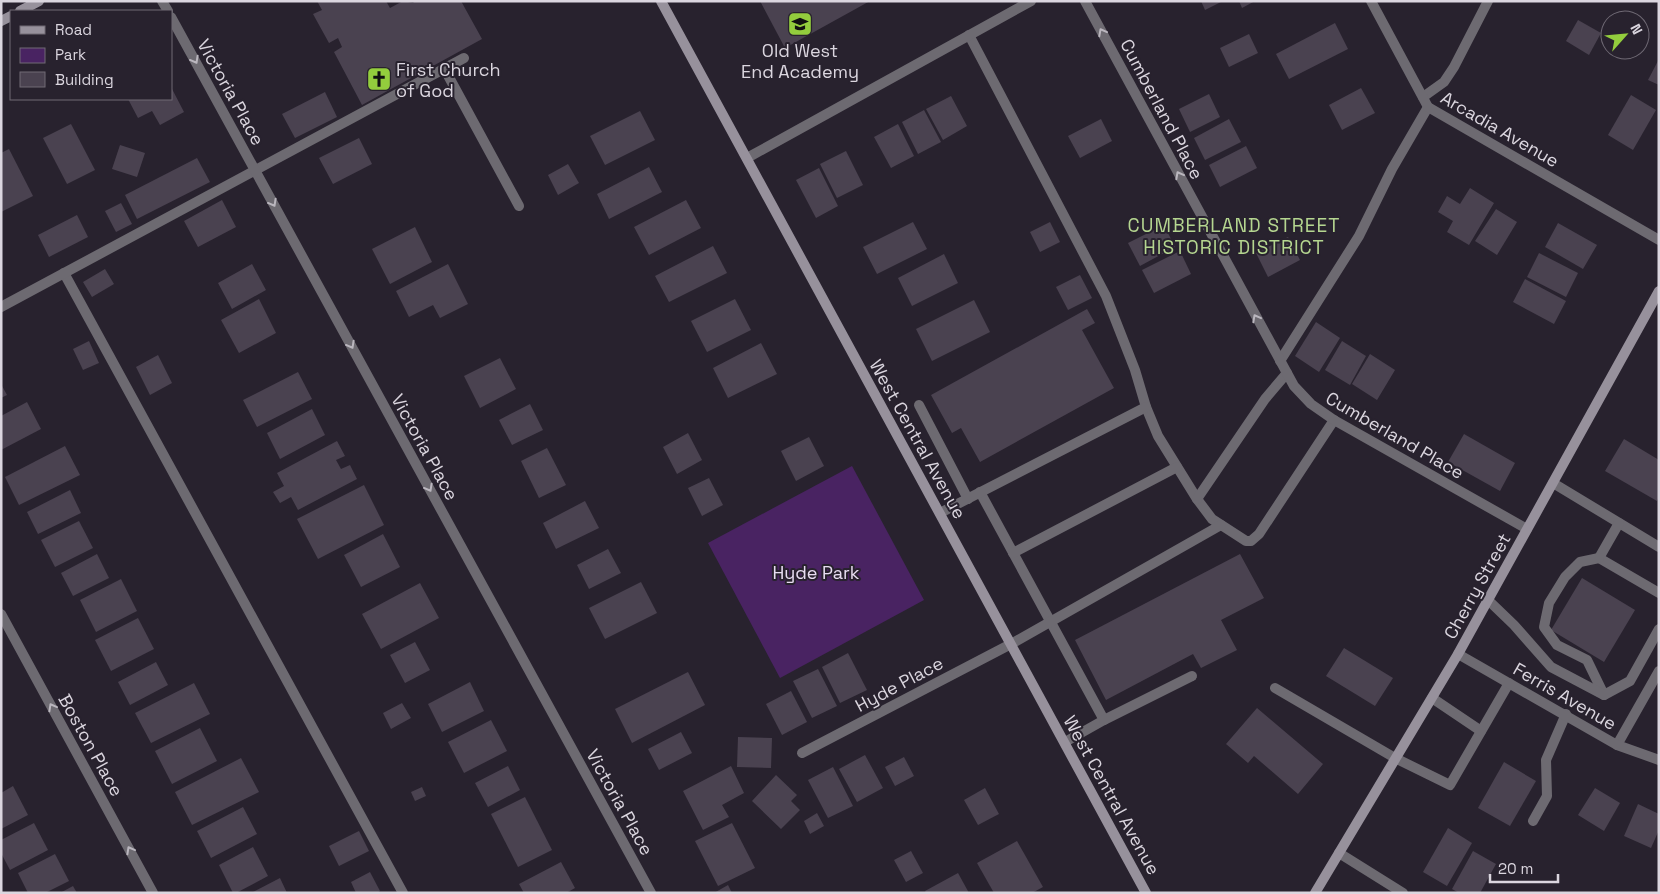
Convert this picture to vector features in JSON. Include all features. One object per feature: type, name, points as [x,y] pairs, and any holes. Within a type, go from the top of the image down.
[{"type":"main road","points":[[22,10],[39,1]]},
{"type":"main road","name":"West Central Avenue","points":[[662,1],[1146,893]]},
{"type":"main road","name":"Cherry Street","points":[[1315,893],[1458,654],[1659,291]]},
{"type":"street","points":[[747,158],[1031,1]]},
{"type":"street","name":"Cumberland Place","points":[[1085,1],[1294,386],[1311,404],[1334,420],[1527,528]]},
{"type":"street","name":"Arcadia Avenue","points":[[1371,1],[1428,107],[1659,240]]},
{"type":"street","points":[[1423,97],[1444,82],[1454,67],[1488,1]]},
{"type":"street","name":"Victoria Place","points":[[172,19],[651,893]]},
{"type":"street","points":[[968,35],[1106,296],[1158,436],[1197,499],[1212,519],[1246,541],[1251,541],[1259,534],[1334,420]]},
{"type":"street","points":[[1,307],[464,58]]},
{"type":"street","points":[[444,68],[519,206]]},
{"type":"street","points":[[1280,361],[1359,236],[1392,169],[1428,107]]},
{"type":"street","points":[[64,273],[402,893]]},
{"type":"street","points":[[1197,499],[1265,400],[1287,373]]},
{"type":"street","points":[[919,405],[968,498]]},
{"type":"street","points":[[940,513],[1146,407]]},
{"type":"street","points":[[1013,553],[1177,467]]},
{"type":"street","points":[[1553,483],[1659,547]]},
{"type":"street","points":[[980,492],[1104,720]]},
{"type":"street","points":[[1599,558],[1619,524]]},
{"type":"street","name":"Hyde Place","points":[[802,753],[1011,644],[1221,525]]},
{"type":"street","points":[[1604,695],[1587,660],[1557,645],[1544,627],[1549,603],[1565,577],[1580,562],[1599,558],[1659,593]]},
{"type":"street","points":[[1488,600],[1514,625],[1551,666],[1604,695]]},
{"type":"street","name":"Boston Place","points":[[1,614],[153,893]]},
{"type":"street","points":[[1604,695],[1630,681],[1659,629]]},
{"type":"street","name":"Ferris Avenue","points":[[1458,654],[1617,744],[1659,760]]},
{"type":"street","points":[[1617,744],[1659,671]]},
{"type":"street","points":[[1065,742],[1104,720],[1192,676]]},
{"type":"street","points":[[1275,688],[1395,758],[1450,785],[1509,683]]},
{"type":"street","points":[[1432,698],[1481,731]]},
{"type":"street","points":[[1532,821],[1547,796],[1546,760],[1566,714]]},
{"type":"street","points":[[1338,852],[1404,893]]},
{"type":"green space","name":"Hyde Park","points":[[852,466],[924,600],[780,678],[708,543]]},
{"type":"building","name":"First Church of God","points":[[317,1],[386,1],[390,8],[403,1],[413,3],[415,1],[461,1],[482,39],[362,105],[334,52],[342,47],[338,38],[329,43],[313,14],[322,10]]},
{"type":"building","name":"Old West End Academy","points":[[760,1],[870,1],[785,48]]},
{"type":"building","points":[[1201,1],[1223,1],[1205,10]]},
{"type":"building","points":[[1239,1],[1255,1],[1242,8]]},
{"type":"building","points":[[1578,20],[1600,32],[1589,55],[1566,41]]},
{"type":"building","points":[[1335,23],[1348,49],[1289,79],[1276,54]]},
{"type":"building","points":[[1249,34],[1258,53],[1229,67],[1220,48]]},
{"type":"building","points":[[1659,59],[1659,85],[1648,80]]},
{"type":"building","points":[[1361,88],[1375,113],[1342,130],[1329,105]]},
{"type":"building","points":[[172,89],[184,112],[160,125],[152,111],[138,118],[129,100],[172,100]]},
{"type":"building","points":[[325,92],[337,117],[295,138],[282,114]]},
{"type":"building","points":[[1209,94],[1220,117],[1190,132],[1179,109]]},
{"type":"building","points":[[1631,95],[1656,110],[1633,150],[1608,135]]},
{"type":"building","points":[[951,96],[967,126],[943,140],[926,109]]},
{"type":"building","points":[[924,110],[941,142],[918,154],[902,122]]},
{"type":"building","points":[[640,111],[655,140],[605,165],[590,136]]},
{"type":"building","points":[[1101,119],[1112,141],[1080,158],[1068,136]]},
{"type":"building","points":[[1229,119],[1241,142],[1205,160],[1194,138]]},
{"type":"building","points":[[71,124],[95,170],[67,184],[43,138]]},
{"type":"building","points":[[898,124],[914,156],[891,168],[874,137]]},
{"type":"building","points":[[359,138],[372,164],[333,184],[319,158]]},
{"type":"building","points":[[120,145],[145,153],[137,177],[112,169]]},
{"type":"building","points":[[1246,146],[1257,168],[1220,187],[1209,165]]},
{"type":"building","points":[[9,149],[33,196],[1,212],[1,153]]},
{"type":"building","points":[[846,151],[863,185],[837,198],[820,164]]},
{"type":"building","points":[[197,158],[210,182],[137,219],[125,195]]},
{"type":"building","points":[[568,164],[579,183],[558,195],[548,175]]},
{"type":"building","points":[[649,167],[662,192],[609,219],[597,194]]},
{"type":"building","points":[[819,168],[838,206],[816,218],[796,180]]},
{"type":"building","points":[[1470,188],[1494,203],[1469,245],[1447,232],[1453,221],[1438,212],[1447,196],[1460,204]]},
{"type":"building","points":[[222,200],[236,227],[198,247],[184,221]]},
{"type":"building","points":[[686,200],[701,228],[649,255],[634,227]]},
{"type":"building","points":[[121,203],[132,224],[116,232],[105,211]]},
{"type":"building","points":[[1496,209],[1517,222],[1497,255],[1475,241]]},
{"type":"building","points":[[77,215],[88,237],[49,257],[38,235]]},
{"type":"building","points":[[913,222],[927,249],[877,274],[863,247]]},
{"type":"building","points":[[1050,222],[1060,242],[1040,252],[1030,232]]},
{"type":"building","points":[[1558,223],[1597,245],[1583,269],[1545,247]]},
{"type":"building","points":[[1164,225],[1175,247],[1140,266],[1128,243]]},
{"type":"building","points":[[415,227],[432,262],[390,284],[372,249]]},
{"type":"building","points":[[1288,237],[1300,260],[1268,277],[1256,253]]},
{"type":"building","points":[[713,246],[727,273],[669,302],[655,276]]},
{"type":"building","points":[[1180,251],[1191,274],[1154,293],[1142,270]]},
{"type":"building","points":[[1539,253],[1578,273],[1566,297],[1527,277]]},
{"type":"building","points":[[944,254],[958,283],[912,306],[898,278]]},
{"type":"building","points":[[252,264],[266,290],[232,309],[218,283]]},
{"type":"building","points":[[448,264],[468,304],[440,318],[433,305],[409,317],[396,291]]},
{"type":"building","points":[[105,269],[114,284],[92,297],[83,282]]},
{"type":"building","points":[[1080,275],[1092,298],[1068,310],[1056,287]]},
{"type":"building","points":[[1525,279],[1566,301],[1554,324],[1513,302]]},
{"type":"building","points":[[259,299],[276,333],[239,353],[221,320]]},
{"type":"building","points":[[735,299],[751,330],[707,352],[691,321]]},
{"type":"building","points":[[974,300],[990,332],[932,361],[916,329]]},
{"type":"building","points":[[1087,309],[1095,323],[1082,330],[1114,388],[980,462],[961,428],[952,433],[931,395]]},
{"type":"building","points":[[1316,322],[1340,338],[1319,372],[1295,356]]},
{"type":"building","points":[[89,341],[99,363],[83,370],[73,349]]},
{"type":"building","points":[[1342,341],[1366,356],[1350,385],[1325,370]]},
{"type":"building","points":[[761,343],[777,374],[728,398],[713,368]]},
{"type":"building","points":[[1370,354],[1395,370],[1377,400],[1352,384]]},
{"type":"building","points":[[158,355],[172,383],[150,395],[136,367]]},
{"type":"building","points":[[500,358],[516,389],[480,408],[464,376]]},
{"type":"building","points":[[298,372],[312,399],[257,427],[243,400]]},
{"type":"building","points":[[1,384],[7,395],[1,398]]},
{"type":"building","points":[[27,402],[41,429],[1,450],[1,416]]},
{"type":"building","points":[[530,404],[543,430],[512,445],[499,420]]},
{"type":"building","points":[[312,409],[325,435],[280,459],[267,433]]},
{"type":"building","points":[[688,433],[702,460],[677,474],[663,447]]},
{"type":"building","points":[[1464,434],[1515,463],[1500,491],[1448,462]]},
{"type":"building","points":[[809,437],[824,466],[796,481],[781,451]]},
{"type":"building","points":[[1624,439],[1659,460],[1659,497],[1657,501],[1605,471]]},
{"type":"building","points":[[337,441],[345,456],[336,460],[341,469],[350,465],[357,479],[298,510],[291,497],[280,503],[273,492],[284,486],[277,473]]},
{"type":"building","points":[[65,446],[80,475],[19,505],[5,477]]},
{"type":"building","points":[[547,448],[566,485],[539,498],[521,461]]},
{"type":"building","points":[[709,478],[723,505],[702,516],[688,488]]},
{"type":"building","points":[[364,485],[384,525],[318,559],[297,519]]},
{"type":"building","points":[[70,490],[81,513],[38,534],[27,512]]},
{"type":"building","points":[[585,501],[599,528],[556,549],[543,523]]},
{"type":"building","points":[[79,521],[93,548],[55,567],[41,540]]},
{"type":"building","points":[[383,534],[400,567],[361,587],[344,555]]},
{"type":"building","points":[[608,549],[621,573],[589,589],[577,565]]},
{"type":"building","points":[[97,554],[109,578],[73,596],[61,573]]},
{"type":"building","points":[[1240,554],[1264,598],[1221,620],[1237,650],[1201,668],[1193,654],[1106,700],[1075,640]]},
{"type":"building","points":[[1582,578],[1635,610],[1604,662],[1551,630]]},
{"type":"building","points":[[121,579],[137,611],[96,632],[80,600]]},
{"type":"building","points":[[641,582],[657,613],[605,639],[589,608]]},
{"type":"building","points":[[420,583],[439,618],[381,649],[362,614]]},
{"type":"building","points":[[138,618],[154,649],[111,671],[95,640]]},
{"type":"building","points":[[415,642],[430,670],[405,683],[390,655]]},
{"type":"building","points":[[1344,648],[1393,678],[1375,706],[1326,676]]},
{"type":"building","points":[[848,653],[867,690],[840,703],[822,667]]},
{"type":"building","points":[[156,662],[168,685],[130,705],[118,682]]},
{"type":"building","points":[[818,669],[837,706],[812,718],[793,681]]},
{"type":"building","points":[[688,672],[705,705],[632,743],[615,709]]},
{"type":"building","points":[[470,682],[484,711],[442,732],[428,704]]},
{"type":"building","points":[[194,683],[210,714],[151,743],[135,713]]},
{"type":"building","points":[[791,691],[807,722],[782,735],[766,704]]},
{"type":"building","points":[[402,703],[411,718],[391,729],[383,713]]},
{"type":"building","points":[[1257,708],[1323,764],[1298,794],[1254,756],[1248,763],[1226,744]]},
{"type":"building","points":[[491,720],[507,751],[464,773],[448,742]]},
{"type":"building","points":[[200,728],[217,761],[172,784],[155,751]]},
{"type":"building","points":[[681,732],[692,753],[659,770],[648,749]]},
{"type":"building","points":[[738,737],[772,738],[771,768],[737,767]]},
{"type":"building","points":[[865,755],[883,788],[857,802],[839,769]]},
{"type":"building","points":[[904,757],[914,776],[895,786],[885,767]]},
{"type":"building","points":[[241,758],[259,792],[192,825],[175,792]]},
{"type":"building","points":[[1504,762],[1536,781],[1510,826],[1478,808]]},
{"type":"building","points":[[508,766],[520,790],[488,807],[475,783]]},
{"type":"building","points":[[731,766],[744,793],[722,805],[729,817],[703,830],[683,791]]},
{"type":"building","points":[[833,767],[853,806],[828,818],[808,780]]},
{"type":"building","points":[[776,775],[797,795],[791,801],[800,810],[781,829],[752,801]]},
{"type":"building","points":[[13,786],[28,815],[1,829],[1,793]]},
{"type":"building","points":[[422,787],[426,796],[415,801],[411,792]]},
{"type":"building","points":[[985,788],[999,814],[978,825],[964,800]]},
{"type":"building","points":[[1595,788],[1620,803],[1604,831],[1578,815]]},
{"type":"building","points":[[525,797],[552,850],[518,867],[491,814]]},
{"type":"building","points":[[1638,804],[1659,814],[1659,830],[1651,848],[1624,836]]},
{"type":"building","points":[[243,807],[257,834],[211,858],[197,831]]},
{"type":"building","points":[[817,813],[824,826],[810,834],[804,821]]},
{"type":"building","points":[[34,823],[48,850],[10,870],[1,853],[1,840]]},
{"type":"building","points":[[732,823],[755,868],[718,886],[695,841]]},
{"type":"building","points":[[1448,828],[1472,843],[1447,886],[1423,872]]},
{"type":"building","points":[[359,831],[369,851],[339,866],[329,846]]},
{"type":"building","points":[[1017,841],[1043,887],[1032,893],[994,893],[977,863]]},
{"type":"building","points":[[253,847],[268,876],[233,893],[219,865]]},
{"type":"building","points":[[911,851],[923,873],[906,882],[894,860]]},
{"type":"building","points":[[1473,851],[1496,864],[1480,893],[1459,893],[1452,889]]},
{"type":"building","points":[[55,854],[69,881],[45,893],[28,893],[18,873]]},
{"type":"building","points":[[561,862],[575,888],[566,893],[524,893],[519,884]]},
{"type":"building","points":[[370,872],[380,891],[377,893],[356,893],[351,882]]},
{"type":"building","points":[[958,873],[969,893],[926,893],[925,891]]},
{"type":"building","points":[[280,878],[287,893],[251,893]]},
{"type":"building","points":[[728,885],[732,893],[714,893]]},
{"type":"building","points":[[73,886],[77,893],[60,893]]},
{"type":"place","name":"Old West End Academy","points":[[800,24]]},
{"type":"place","name":"First Church of God","points":[[379,79]]},
{"type":"district","name":"CUMBERLAND STREET HISTORIC DISTRICT","points":[[1234,236]]}]
